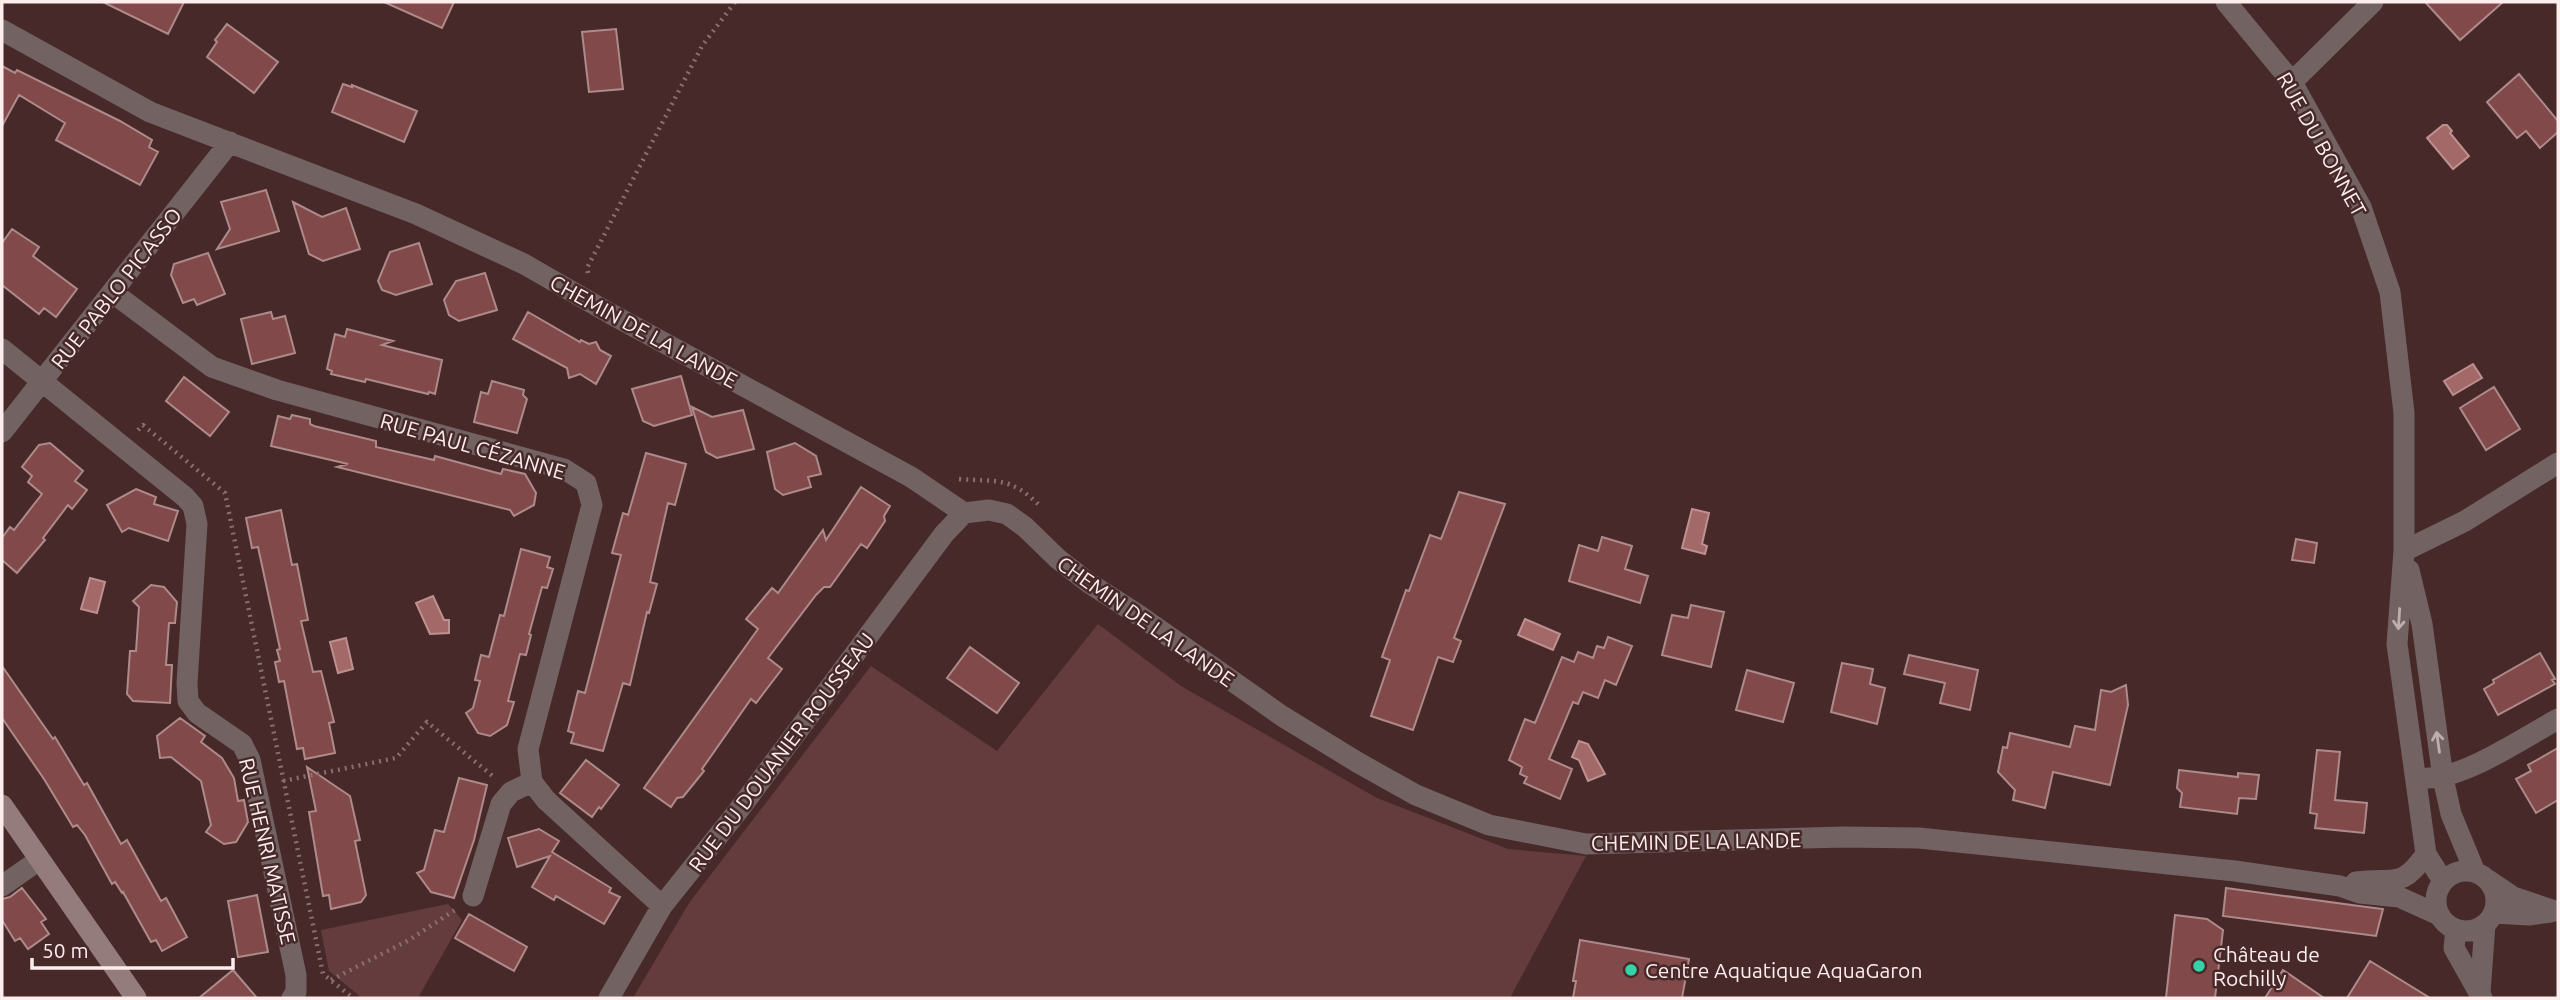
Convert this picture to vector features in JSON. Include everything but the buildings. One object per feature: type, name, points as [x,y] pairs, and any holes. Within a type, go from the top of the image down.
[{"type":"street","name":"RUE DU BONNET","points":[[2226,2],[2292,82],[2361,207],[2390,292],[2404,413],[2404,551],[2397,644],[2426,854],[2442,882]]},
{"type":"street","points":[[2292,82],[2373,2]]},
{"type":"street","name":"CHEMIN DE LA LANDE","points":[[2,30],[150,112],[416,214],[524,264],[911,477],[964,513],[989,510],[1007,514],[1089,583],[1282,716],[1416,795],[1489,825],[1586,844],[1844,837],[1919,838],[2235,871],[2340,886],[2360,893],[2399,897],[2439,915]]},
{"type":"street","name":"RUE PABLO PICASSO","points":[[2,432],[230,142]]},
{"type":"street","name":"RUE PAUL CÉZANNE","points":[[112,292],[212,367],[277,390],[564,470],[586,483],[592,505],[528,749],[532,782]]},
{"type":"street","name":"RUE HENRI MATISSE","points":[[2,349],[193,506],[197,524],[188,701],[197,713],[242,744],[250,760],[296,975],[296,992],[292,998]]},
{"type":"street","points":[[2404,551],[2465,521],[2558,463]]},
{"type":"street","name":"RUE DU DOUANIER ROUSSEAU","points":[[609,998],[662,906],[738,811],[944,534],[964,513]]},
{"type":"street","name":"RUE DU BONNET","points":[[2404,551],[2421,624],[2443,778],[2451,814],[2482,876]]},
{"type":"street","points":[[2416,778],[2443,778],[2471,767],[2558,719]]},
{"type":"street","points":[[474,896],[501,804],[512,792],[532,782],[546,800],[662,906]]},
{"type":"street","points":[[2,805],[136,998]]},
{"type":"street","points":[[2409,875],[2426,854]]},
{"type":"street","points":[[2,886],[39,860]]},
{"type":"street","points":[[2463,871],[2482,876],[2513,897],[2557,911],[2490,919],[2471,930],[2456,929],[2446,924],[2439,915],[2436,899],[2442,882],[2452,874],[2463,871]]},
{"type":"street","name":"CHEMIN DE LA LANDE","points":[[2340,886],[2359,881],[2401,880],[2409,875],[2424,876],[2442,882]]},
{"type":"street","points":[[2481,996],[2490,919],[2496,896],[2482,876]]},
{"type":"street","points":[[2456,929],[2454,948],[2481,996]]},
{"type":"path","points":[[589,277],[587,268],[702,46],[735,2]]},
{"type":"path","points":[[121,446],[143,425],[225,493],[323,974],[353,998]]},
{"type":"path","points":[[955,479],[1004,481],[1030,496],[1049,514]]},
{"type":"path","points":[[284,781],[396,758],[427,722],[512,792]]},
{"type":"path","points":[[331,980],[409,940],[474,896]]},
{"type":"shaded area","points":[[2443,125],[2447,125],[2452,131],[2450,133],[2469,156],[2453,169],[2427,138]]},
{"type":"shaded area","points":[[2473,364],[2482,378],[2453,395],[2444,381]]},
{"type":"shaded area","points":[[1692,509],[1709,513],[1702,544],[1707,546],[1705,554],[1682,548]]},
{"type":"shaded area","points":[[90,578],[105,582],[97,613],[81,609]]},
{"type":"shaded area","points":[[433,596],[444,620],[449,620],[449,633],[430,634],[416,603]]},
{"type":"shaded area","points":[[1525,619],[1560,634],[1553,650],[1518,635]]},
{"type":"shaded area","points":[[1098,624],[1181,686],[1377,798],[1508,849],[1586,856],[1510,998],[633,998],[689,903],[871,666],[997,751]]},
{"type":"shaded area","points":[[346,638],[353,669],[338,673],[330,642]]},
{"type":"shaded area","points":[[1579,741],[1588,744],[1605,774],[1588,781],[1579,760],[1572,757]]},
{"type":"shaded area","points":[[448,904],[462,920],[418,998],[362,998],[329,971],[321,930]]},
{"type":"place","name":"Château de Rochilly","points":[[2199,966]]},
{"type":"place","name":"Centre Aquatique AquaGaron","points":[[1631,970]]}]
